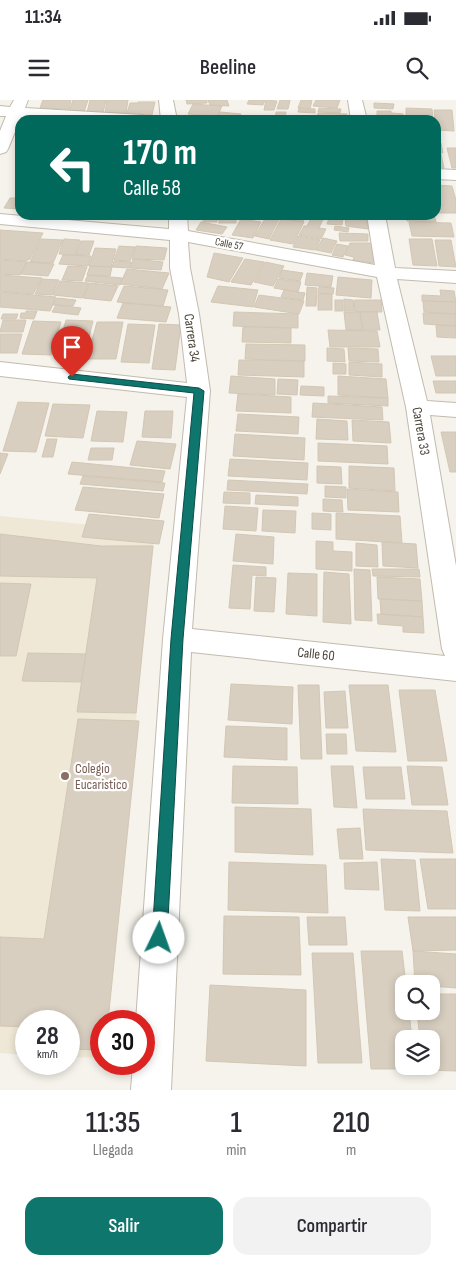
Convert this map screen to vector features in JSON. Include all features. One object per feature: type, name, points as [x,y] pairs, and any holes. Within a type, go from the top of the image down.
[{"type":"street","points":[[166,100],[168,115]]},
{"type":"street","points":[[355,100],[358,115]]},
{"type":"street","points":[[0,149],[12,108],[88,115]]},
{"type":"street","points":[[441,174],[456,175]]},
{"type":"street","name":"Calle 57","points":[[0,219],[15,220]]},
{"type":"street","name":"Calle 57","points":[[30,220],[179,225],[386,273],[456,277]]},
{"type":"street","name":"Carrera 33","points":[[377,220],[386,273],[417,407],[456,649]]},
{"type":"street","name":"Carrera 34","points":[[151,1090],[177,639],[199,391],[189,314],[180,268],[179,225]]},
{"type":"street","points":[[0,369],[199,391]]},
{"type":"street","points":[[417,407],[456,410]]},
{"type":"street","name":"Calle 60","points":[[177,639],[456,668]]},
{"type":"shaded area","name":"Colegio Eucaristico","points":[[0,516],[155,531],[107,1010],[90,1010],[90,1058],[80,1057],[80,1010],[15,1010],[15,1054],[0,1053]]},
{"type":"building","points":[[43,100],[71,100],[69,109],[40,108]]},
{"type":"building","points":[[73,100],[88,100],[84,112],[69,112]]},
{"type":"building","points":[[90,100],[106,100],[103,113],[87,113]]},
{"type":"building","points":[[107,100],[128,100],[126,113],[105,113]]},
{"type":"building","points":[[186,100],[207,100],[207,103],[187,104]]},
{"type":"building","points":[[208,100],[227,100],[229,106],[210,105]]},
{"type":"building","points":[[249,100],[265,100],[263,105],[247,104]]},
{"type":"building","points":[[266,100],[277,101],[274,110],[264,110]]},
{"type":"building","points":[[280,100],[290,100],[288,109],[277,109]]},
{"type":"building","points":[[301,100],[312,100],[310,109],[298,108]]},
{"type":"building","points":[[316,100],[340,100],[337,108],[313,106]]},
{"type":"building","points":[[155,102],[152,115],[127,113],[130,103]]},
{"type":"building","points":[[374,103],[394,104],[393,109],[374,108]]},
{"type":"building","points":[[193,104],[222,106],[218,115],[188,114]]},
{"type":"building","points":[[299,108],[315,109],[315,113],[298,112]]},
{"type":"building","points":[[319,108],[341,109],[340,113],[318,112]]},
{"type":"building","points":[[406,108],[432,109],[433,115],[406,115]]},
{"type":"building","points":[[434,110],[452,110],[454,131],[441,130],[441,115],[434,115]]},
{"type":"building","points":[[377,111],[391,111],[391,115],[377,115]]},
{"type":"building","points":[[220,112],[241,114],[240,115],[219,115]]},
{"type":"building","points":[[276,112],[286,112],[286,115],[276,115]]},
{"type":"building","points":[[318,113],[347,114],[347,115],[318,115]]},
{"type":"building","points":[[392,113],[403,115],[392,115]]},
{"type":"building","points":[[447,148],[456,148],[456,168],[452,168]]},
{"type":"building","points":[[441,154],[444,168],[441,168]]},
{"type":"building","points":[[441,185],[452,186],[456,200],[456,213],[441,213]]},
{"type":"building","points":[[10,198],[15,198],[15,209],[4,208]]},
{"type":"building","points":[[203,220],[217,220],[217,222],[203,222]]},
{"type":"building","points":[[219,220],[236,220],[236,223],[219,223]]},
{"type":"building","points":[[240,220],[261,222],[253,238],[232,235]]},
{"type":"building","points":[[264,220],[278,220],[269,239],[255,236]]},
{"type":"building","points":[[280,220],[304,222],[293,244],[270,240]]},
{"type":"building","points":[[310,220],[323,220],[319,228],[326,229],[321,239],[299,235],[304,226],[307,226]]},
{"type":"building","points":[[328,220],[343,220],[342,225],[327,224]]},
{"type":"building","points":[[345,220],[366,220],[368,229],[346,226]]},
{"type":"building","points":[[435,220],[436,222],[407,221]]},
{"type":"building","points":[[201,222],[227,227],[222,234],[196,230]]},
{"type":"building","points":[[409,222],[451,223],[454,237],[412,236]]},
{"type":"building","points":[[335,226],[349,228],[348,232],[334,230]]},
{"type":"building","points":[[0,230],[43,233],[30,259],[26,261],[0,259]]},
{"type":"building","points":[[339,233],[368,234],[368,241],[340,241]]},
{"type":"building","points":[[298,236],[320,240],[315,250],[293,247]]},
{"type":"building","points":[[323,238],[337,241],[331,253],[316,250]]},
{"type":"building","points":[[41,239],[63,240],[53,263],[30,262]]},
{"type":"building","points":[[64,239],[80,240],[75,255],[59,254]]},
{"type":"building","points":[[409,239],[432,239],[437,266],[413,265]]},
{"type":"building","points":[[435,240],[451,240],[456,267],[439,266]]},
{"type":"building","points":[[81,241],[94,241],[89,255],[76,255]]},
{"type":"building","points":[[350,243],[370,243],[380,258],[373,263],[353,260],[354,257],[345,255]]},
{"type":"building","points":[[337,244],[348,246],[343,257],[332,255]]},
{"type":"building","points":[[119,246],[135,247],[130,261],[114,260]]},
{"type":"building","points":[[136,246],[167,248],[164,260],[132,259]]},
{"type":"building","points":[[95,248],[116,249],[111,267],[89,266]]},
{"type":"building","points":[[214,253],[243,258],[229,282],[207,277]]},
{"type":"building","points":[[63,255],[91,256],[88,266],[59,264]]},
{"type":"building","points":[[133,259],[163,262],[161,270],[130,268]]},
{"type":"building","points":[[245,259],[264,262],[251,285],[231,282]]},
{"type":"building","points":[[0,260],[27,262],[20,275],[0,274]]},
{"type":"building","points":[[114,261],[131,262],[129,268],[112,267]]},
{"type":"building","points":[[27,262],[54,264],[48,276],[21,274]]},
{"type":"building","points":[[265,262],[284,266],[273,286],[254,282]]},
{"type":"building","points":[[68,266],[87,267],[82,281],[62,280]]},
{"type":"building","points":[[90,266],[112,267],[110,276],[87,275]]},
{"type":"building","points":[[127,269],[169,273],[162,289],[120,284]]},
{"type":"building","points":[[282,270],[303,273],[300,281],[279,278]]},
{"type":"building","points":[[307,273],[333,276],[331,287],[305,285]]},
{"type":"building","points":[[0,275],[42,278],[33,294],[0,291]]},
{"type":"building","points":[[88,275],[122,278],[120,285],[85,281]]},
{"type":"building","points":[[338,277],[372,280],[371,298],[336,295]]},
{"type":"building","points":[[42,279],[59,280],[52,295],[35,294]]},
{"type":"building","points":[[278,279],[301,282],[298,292],[274,288]]},
{"type":"building","points":[[60,281],[89,283],[82,298],[53,295]]},
{"type":"building","points":[[90,283],[118,286],[111,301],[83,298]]},
{"type":"building","points":[[124,286],[168,290],[163,306],[117,302]]},
{"type":"building","points":[[218,286],[258,290],[253,307],[211,302]]},
{"type":"building","points":[[307,287],[317,288],[316,306],[306,306]]},
{"type":"building","points":[[319,287],[334,288],[333,294],[318,293]]},
{"type":"building","points":[[284,290],[305,293],[303,300],[281,297]]},
{"type":"building","points":[[440,290],[454,291],[456,302],[422,301],[422,295],[441,296]]},
{"type":"building","points":[[0,292],[56,297],[50,311],[0,307]]},
{"type":"building","points":[[318,294],[332,294],[332,310],[318,310]]},
{"type":"building","points":[[259,295],[304,301],[299,314],[254,307]]},
{"type":"building","points":[[57,298],[76,300],[73,306],[53,305]]},
{"type":"building","points":[[344,299],[353,300],[354,311],[344,311]]},
{"type":"building","points":[[335,300],[343,300],[343,311],[335,311]]},
{"type":"building","points":[[354,300],[381,300],[382,312],[355,312]]},
{"type":"building","points":[[423,301],[456,302],[456,314],[424,312]]},
{"type":"building","points":[[123,303],[171,307],[166,322],[117,318]]},
{"type":"building","points":[[56,305],[81,308],[78,315],[52,312]]},
{"type":"building","points":[[26,311],[37,311],[34,319],[20,318],[21,313],[26,313]]},
{"type":"building","points":[[234,312],[298,314],[298,328],[233,326]]},
{"type":"building","points":[[344,312],[360,312],[363,330],[346,330]]},
{"type":"building","points":[[360,312],[377,312],[380,330],[363,330]]},
{"type":"building","points":[[423,313],[456,314],[456,326],[424,324]]},
{"type":"building","points":[[3,314],[18,314],[16,319],[1,319]]},
{"type":"building","points":[[3,320],[26,320],[23,332],[0,332]]},
{"type":"building","points":[[66,320],[93,321],[84,358],[56,356]]},
{"type":"building","points":[[33,321],[61,322],[51,355],[22,354]]},
{"type":"building","points":[[97,322],[123,322],[116,359],[87,359]]},
{"type":"building","points":[[128,324],[155,325],[149,363],[121,362]]},
{"type":"building","points":[[159,324],[181,325],[175,370],[152,369]]},
{"type":"building","points":[[436,325],[456,326],[456,338],[437,337]]},
{"type":"building","points":[[243,327],[291,328],[291,343],[242,342]]},
{"type":"building","points":[[328,330],[377,331],[380,347],[330,347]]},
{"type":"building","points":[[0,334],[22,334],[17,353],[0,353]]},
{"type":"building","points":[[246,344],[305,345],[305,361],[245,359]]},
{"type":"building","points":[[327,348],[344,349],[345,362],[327,361]]},
{"type":"building","points":[[348,348],[378,349],[379,362],[349,361]]},
{"type":"building","points":[[431,356],[456,356],[456,376],[436,376]]},
{"type":"building","points":[[239,360],[304,361],[304,377],[238,375]]},
{"type":"building","points":[[349,362],[382,364],[382,377],[349,375]]},
{"type":"building","points":[[333,363],[346,364],[346,374],[333,374]]},
{"type":"building","points":[[231,376],[275,379],[275,395],[229,393]]},
{"type":"building","points":[[338,376],[386,379],[388,398],[338,395]]},
{"type":"building","points":[[278,379],[298,380],[297,395],[277,394]]},
{"type":"building","points":[[433,381],[456,381],[456,393],[436,393]]},
{"type":"building","points":[[301,386],[324,387],[324,396],[300,395]]},
{"type":"building","points":[[238,394],[291,397],[291,413],[236,411]]},
{"type":"building","points":[[328,396],[388,398],[388,406],[328,403]]},
{"type":"building","points":[[18,402],[49,403],[36,452],[3,451]]},
{"type":"building","points":[[313,403],[382,407],[383,420],[312,417]]},
{"type":"building","points":[[53,404],[90,405],[83,438],[45,436]]},
{"type":"building","points":[[97,411],[127,412],[123,442],[91,441]]},
{"type":"building","points":[[145,411],[173,411],[171,438],[142,437]]},
{"type":"building","points":[[238,414],[299,417],[298,434],[236,431]]},
{"type":"building","points":[[317,419],[347,421],[348,440],[316,439]]},
{"type":"building","points":[[352,420],[389,422],[391,443],[353,441]]},
{"type":"building","points":[[441,432],[456,432],[456,472],[450,472]]},
{"type":"building","points":[[235,434],[305,438],[304,460],[233,456]]},
{"type":"building","points":[[47,439],[57,439],[53,457],[42,457]]},
{"type":"building","points":[[137,441],[176,444],[170,469],[130,465]]},
{"type":"building","points":[[318,443],[387,446],[388,464],[318,461]]},
{"type":"building","points":[[91,448],[114,448],[112,460],[88,460]]},
{"type":"building","points":[[0,453],[8,454],[0,474]]},
{"type":"building","points":[[230,459],[308,463],[307,480],[228,476]]},
{"type":"building","points":[[72,462],[165,471],[162,482],[68,474]]},
{"type":"building","points":[[317,466],[341,467],[342,484],[317,483]]},
{"type":"building","points":[[349,466],[394,468],[395,491],[349,488]]},
{"type":"building","points":[[83,476],[165,483],[163,491],[80,484]]},
{"type":"building","points":[[228,480],[308,484],[307,494],[227,490]]},
{"type":"building","points":[[325,486],[346,487],[346,498],[325,497]]},
{"type":"building","points":[[83,487],[164,494],[159,518],[75,510]]},
{"type":"building","points":[[347,489],[398,492],[399,512],[348,510]]},
{"type":"building","points":[[224,492],[250,493],[250,504],[223,503]]},
{"type":"building","points":[[256,495],[298,497],[298,506],[255,504]]},
{"type":"building","points":[[323,499],[342,500],[343,512],[323,511]]},
{"type":"building","points":[[225,506],[258,508],[256,531],[223,529]]},
{"type":"building","points":[[263,510],[296,511],[295,533],[262,531]]},
{"type":"building","points":[[312,513],[331,514],[331,530],[312,529]]},
{"type":"building","points":[[336,513],[400,516],[402,543],[336,539]]},
{"type":"building","points":[[89,514],[164,521],[159,544],[82,537]]},
{"type":"building","points":[[0,534],[101,546],[153,546],[136,713],[77,712],[97,578],[0,576]]},
{"type":"building","points":[[236,534],[274,537],[273,564],[233,561]]},
{"type":"building","points":[[316,541],[333,542],[333,551],[352,552],[352,571],[316,569]]},
{"type":"building","points":[[382,542],[416,544],[418,568],[383,566]]},
{"type":"building","points":[[356,543],[377,545],[378,567],[356,566]]},
{"type":"building","points":[[233,565],[266,567],[266,576],[252,575],[250,609],[229,608]]},
{"type":"building","points":[[354,569],[370,570],[372,621],[355,620]]},
{"type":"building","points":[[372,569],[419,569],[420,577],[373,576]]},
{"type":"building","points":[[324,572],[349,574],[351,624],[323,622]]},
{"type":"building","points":[[288,573],[317,574],[317,616],[286,614]]},
{"type":"building","points":[[256,577],[276,578],[274,612],[254,611]]},
{"type":"building","points":[[377,577],[420,579],[422,601],[378,599]]},
{"type":"building","points":[[0,583],[31,584],[16,656],[0,656]]},
{"type":"building","points":[[380,599],[422,601],[423,617],[381,614]]},
{"type":"building","points":[[377,614],[423,617],[424,633],[403,632],[403,626],[378,624]]},
{"type":"building","points":[[28,653],[86,654],[81,682],[22,681]]},
{"type":"building","points":[[231,684],[293,687],[292,724],[228,720]]},
{"type":"building","points":[[298,685],[319,685],[322,759],[301,759]]},
{"type":"building","points":[[349,685],[388,685],[396,752],[356,751]]},
{"type":"building","points":[[399,690],[435,690],[447,761],[408,761]]},
{"type":"building","points":[[345,691],[348,728],[326,728],[324,692]]},
{"type":"building","points":[[78,719],[139,721],[109,1010],[90,1010],[90,1050],[80,1049],[80,1010],[15,1010],[15,1027],[0,1026],[0,937],[44,939]]},
{"type":"building","points":[[226,726],[287,728],[287,760],[224,757]]},
{"type":"building","points":[[326,734],[346,734],[347,754],[327,754]]},
{"type":"building","points":[[233,766],[297,767],[298,804],[232,803]]},
{"type":"building","points":[[331,766],[353,766],[357,808],[334,807]]},
{"type":"building","points":[[407,766],[442,767],[448,805],[412,805]]},
{"type":"building","points":[[363,767],[401,767],[405,799],[366,799]]},
{"type":"building","points":[[235,807],[311,809],[313,855],[235,852]]},
{"type":"building","points":[[363,809],[447,811],[453,853],[366,850]]},
{"type":"building","points":[[360,828],[363,859],[340,859],[337,829]]},
{"type":"building","points":[[381,859],[415,860],[420,911],[385,910]]},
{"type":"building","points":[[420,859],[456,859],[456,909],[428,909]]},
{"type":"building","points":[[229,862],[326,865],[328,913],[228,910]]},
{"type":"building","points":[[377,862],[379,890],[345,889],[344,863]]},
{"type":"building","points":[[224,916],[299,917],[301,975],[223,974]]},
{"type":"building","points":[[307,917],[345,917],[347,945],[309,945]]},
{"type":"building","points":[[408,917],[456,917],[456,950],[413,951]]},
{"type":"building","points":[[361,951],[402,951],[405,975],[395,975],[395,1020],[410,1020],[411,1030],[395,1030],[395,1069],[371,1069]]},
{"type":"building","points":[[413,951],[456,954],[456,988],[440,987],[440,975],[414,975]]},
{"type":"building","points":[[312,953],[353,953],[362,1063],[318,1063]]},
{"type":"building","points":[[210,985],[306,990],[306,1066],[206,1061]]},
{"type":"building","points":[[440,994],[456,994],[456,1071],[440,1070],[440,1030],[419,1030],[418,1020],[440,1020]]},
{"type":"place","name":"Colegio Eucaristico","points":[[65,776]]},
{"type":"route","points":[[72,377],[199,391],[177,639],[159,938]]}]
